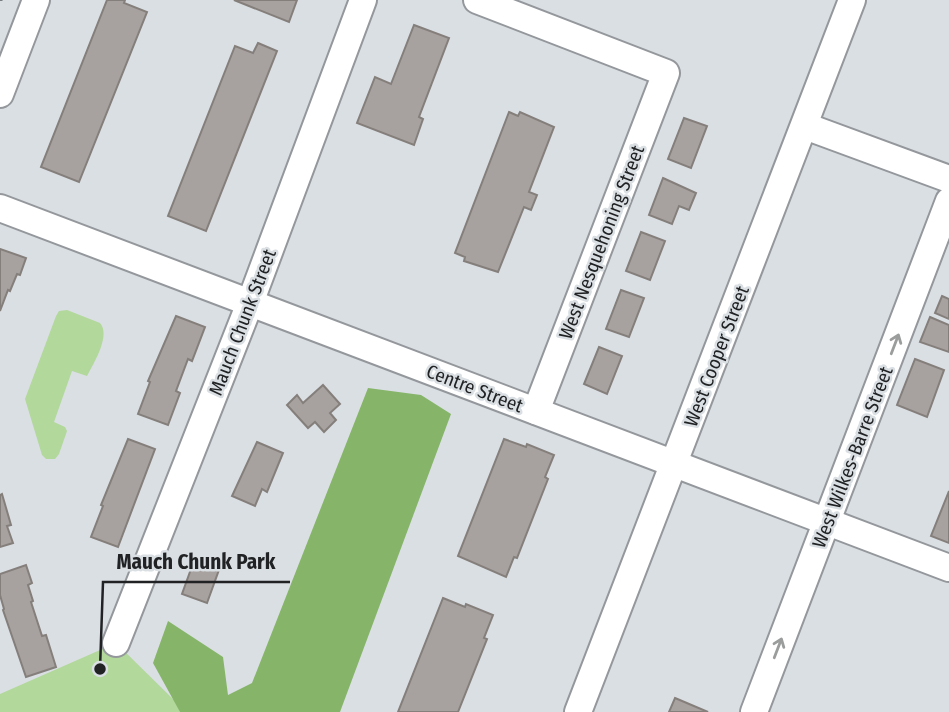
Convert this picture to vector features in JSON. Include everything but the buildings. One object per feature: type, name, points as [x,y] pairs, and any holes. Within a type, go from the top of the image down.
[{"type":"street","points":[[0,94],[36,0]]},
{"type":"street","name":"Mauch Chunk Street","points":[[116,643],[250,303],[363,0]]},
{"type":"street","name":"West Nesquehoning Street","points":[[477,0],[666,73],[537,411]]},
{"type":"street","name":"West Cooper Street","points":[[578,712],[852,0]]},
{"type":"street","points":[[805,126],[949,179]]},
{"type":"street","name":"West Wilkes-Barre Street","points":[[754,712],[949,201]]},
{"type":"street","name":"Centre Street","points":[[0,208],[949,568]]},
{"type":"green space","points":[[67,310],[100,323],[104,335],[87,376],[72,371],[54,422],[65,427],[67,431],[59,454],[55,459],[46,459],[42,455],[25,399],[56,316],[59,311]]},
{"type":"green space","points":[[368,388],[421,395],[451,414],[340,712],[180,712],[153,663],[168,621],[223,657],[228,695],[252,683]]},
{"type":"green space","points":[[116,643],[176,702],[180,712],[0,712],[0,694]]},
{"type":"place","name":"Mauch Chunk Park","points":[[100,669]]}]
